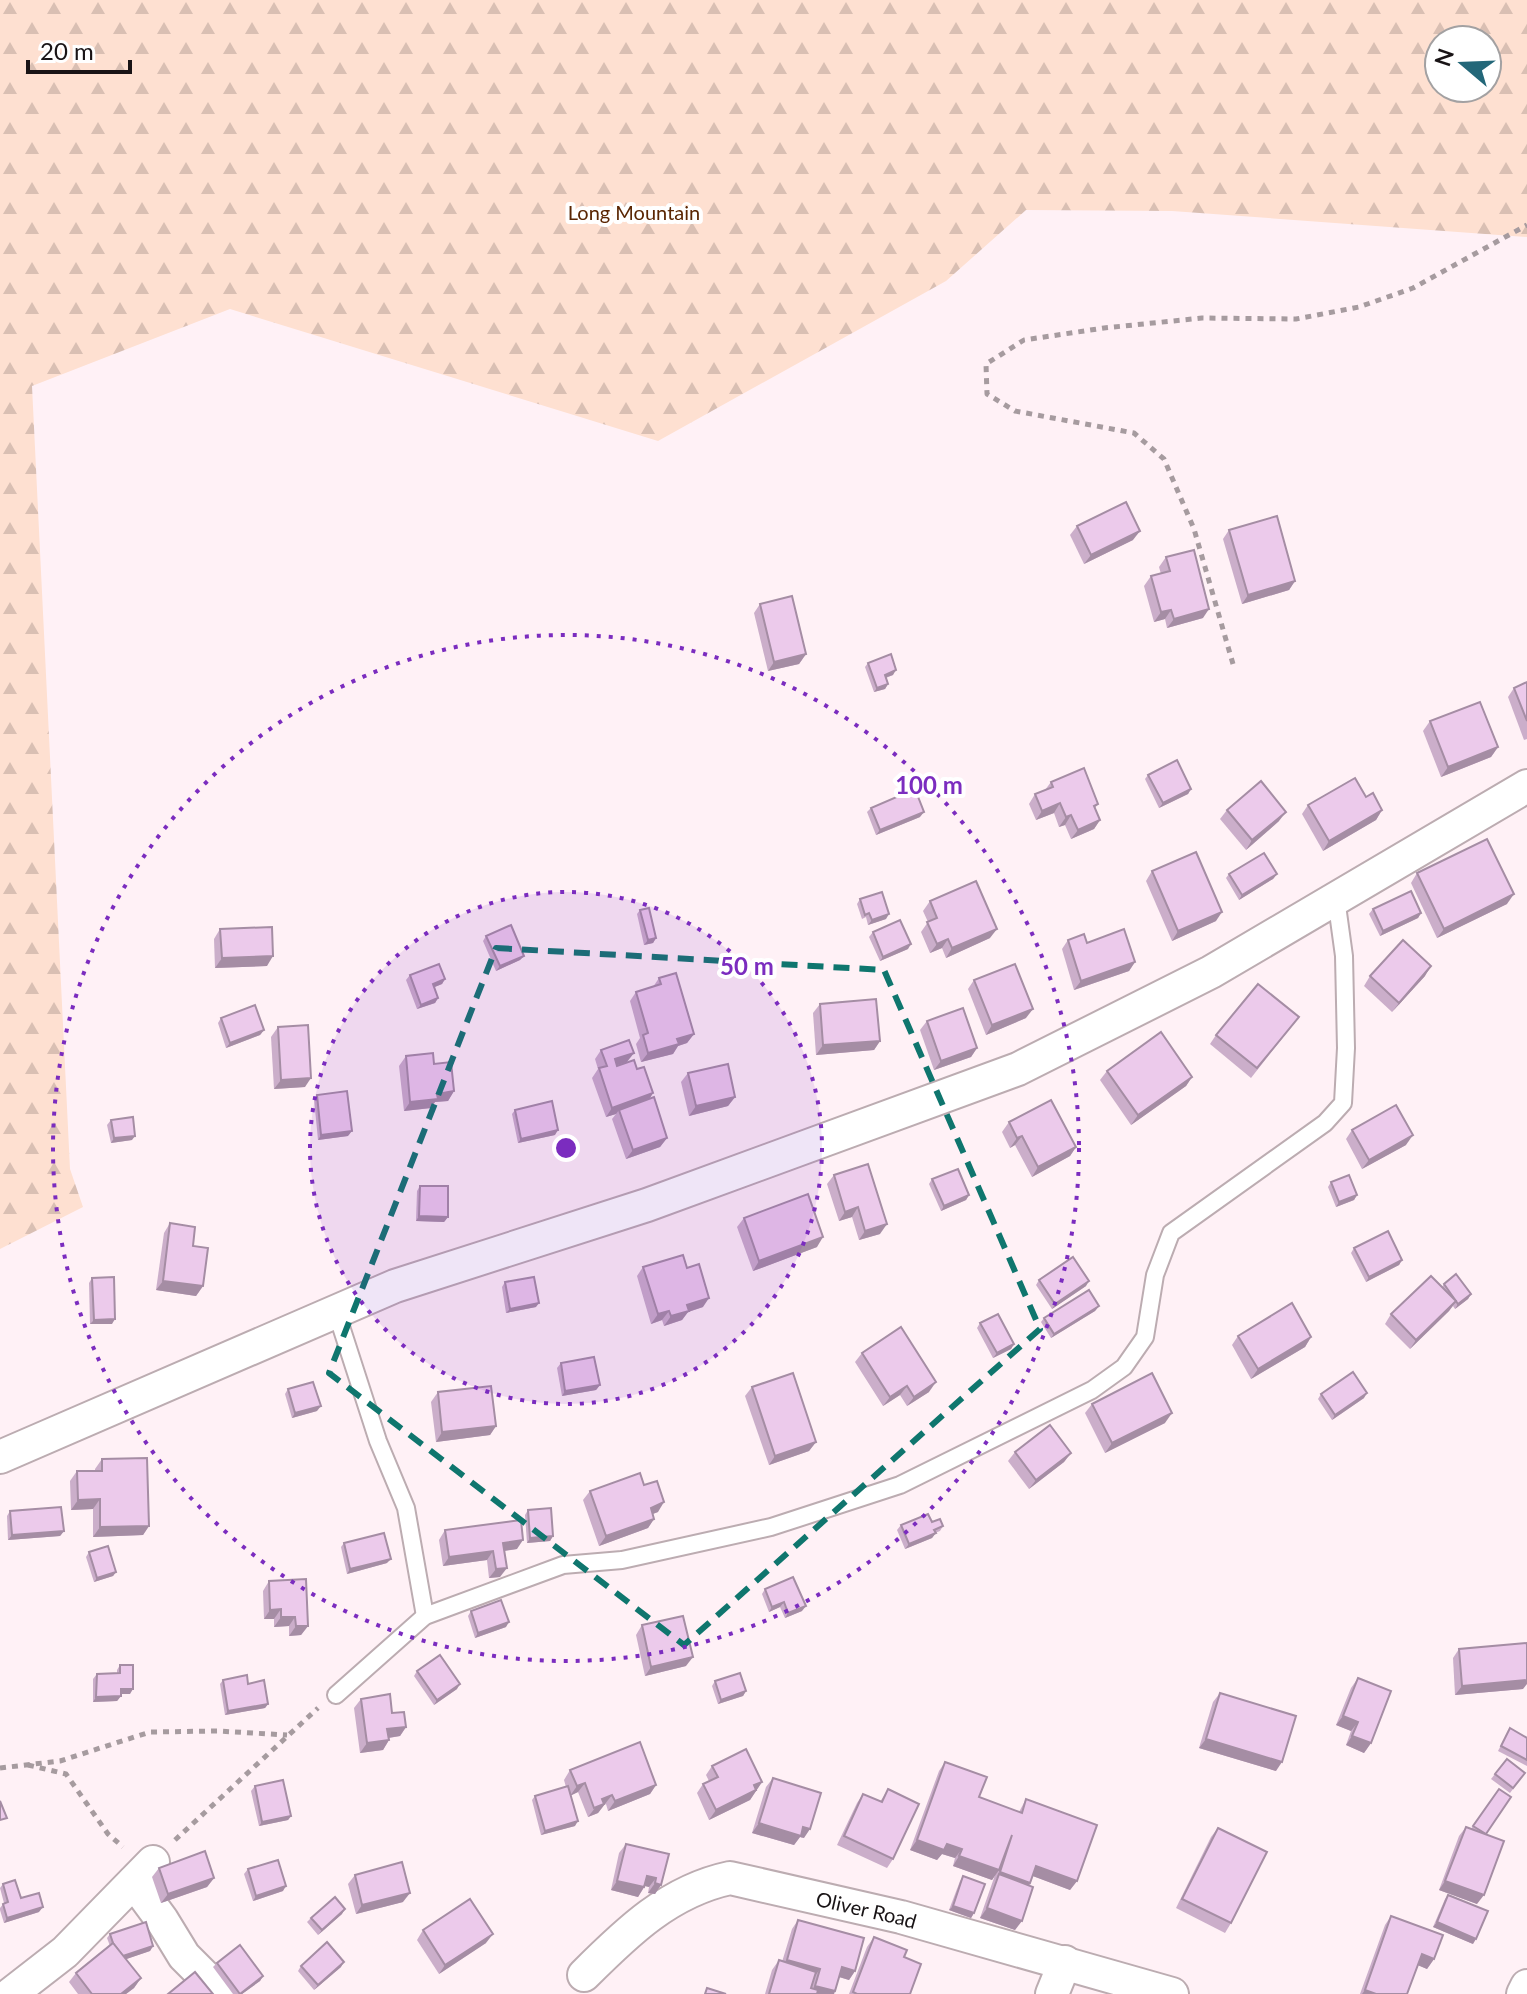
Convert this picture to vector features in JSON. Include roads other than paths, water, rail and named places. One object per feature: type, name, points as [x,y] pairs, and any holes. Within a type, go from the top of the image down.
[{"type":"street","points":[[0,1457],[395,1286],[647,1205],[1018,1069],[1211,972],[1527,786]]},
{"type":"street","points":[[11,1994],[65,1952],[144,1872],[162,1920],[184,1956],[222,1994]]},
{"type":"street","name":"Oliver Road","points":[[584,1975],[629,1929],[703,1883],[730,1878],[901,1917],[1172,1994]]},
{"type":"street","points":[[1052,1994],[1065,1962]]},
{"type":"street","points":[[1523,1994],[1527,1986]]},
{"type":"lane","points":[[336,1695],[425,1616],[563,1565],[622,1560],[771,1527],[900,1485],[1092,1390],[1124,1367],[1145,1337],[1155,1275],[1171,1233],[1325,1123],[1343,1103],[1346,1048],[1344,956],[1336,898]]},
{"type":"lane","points":[[336,1311],[378,1441],[406,1508],[425,1616]]},
{"type":"park label","name":"Long Mountain","points":[[634,212]]}]
